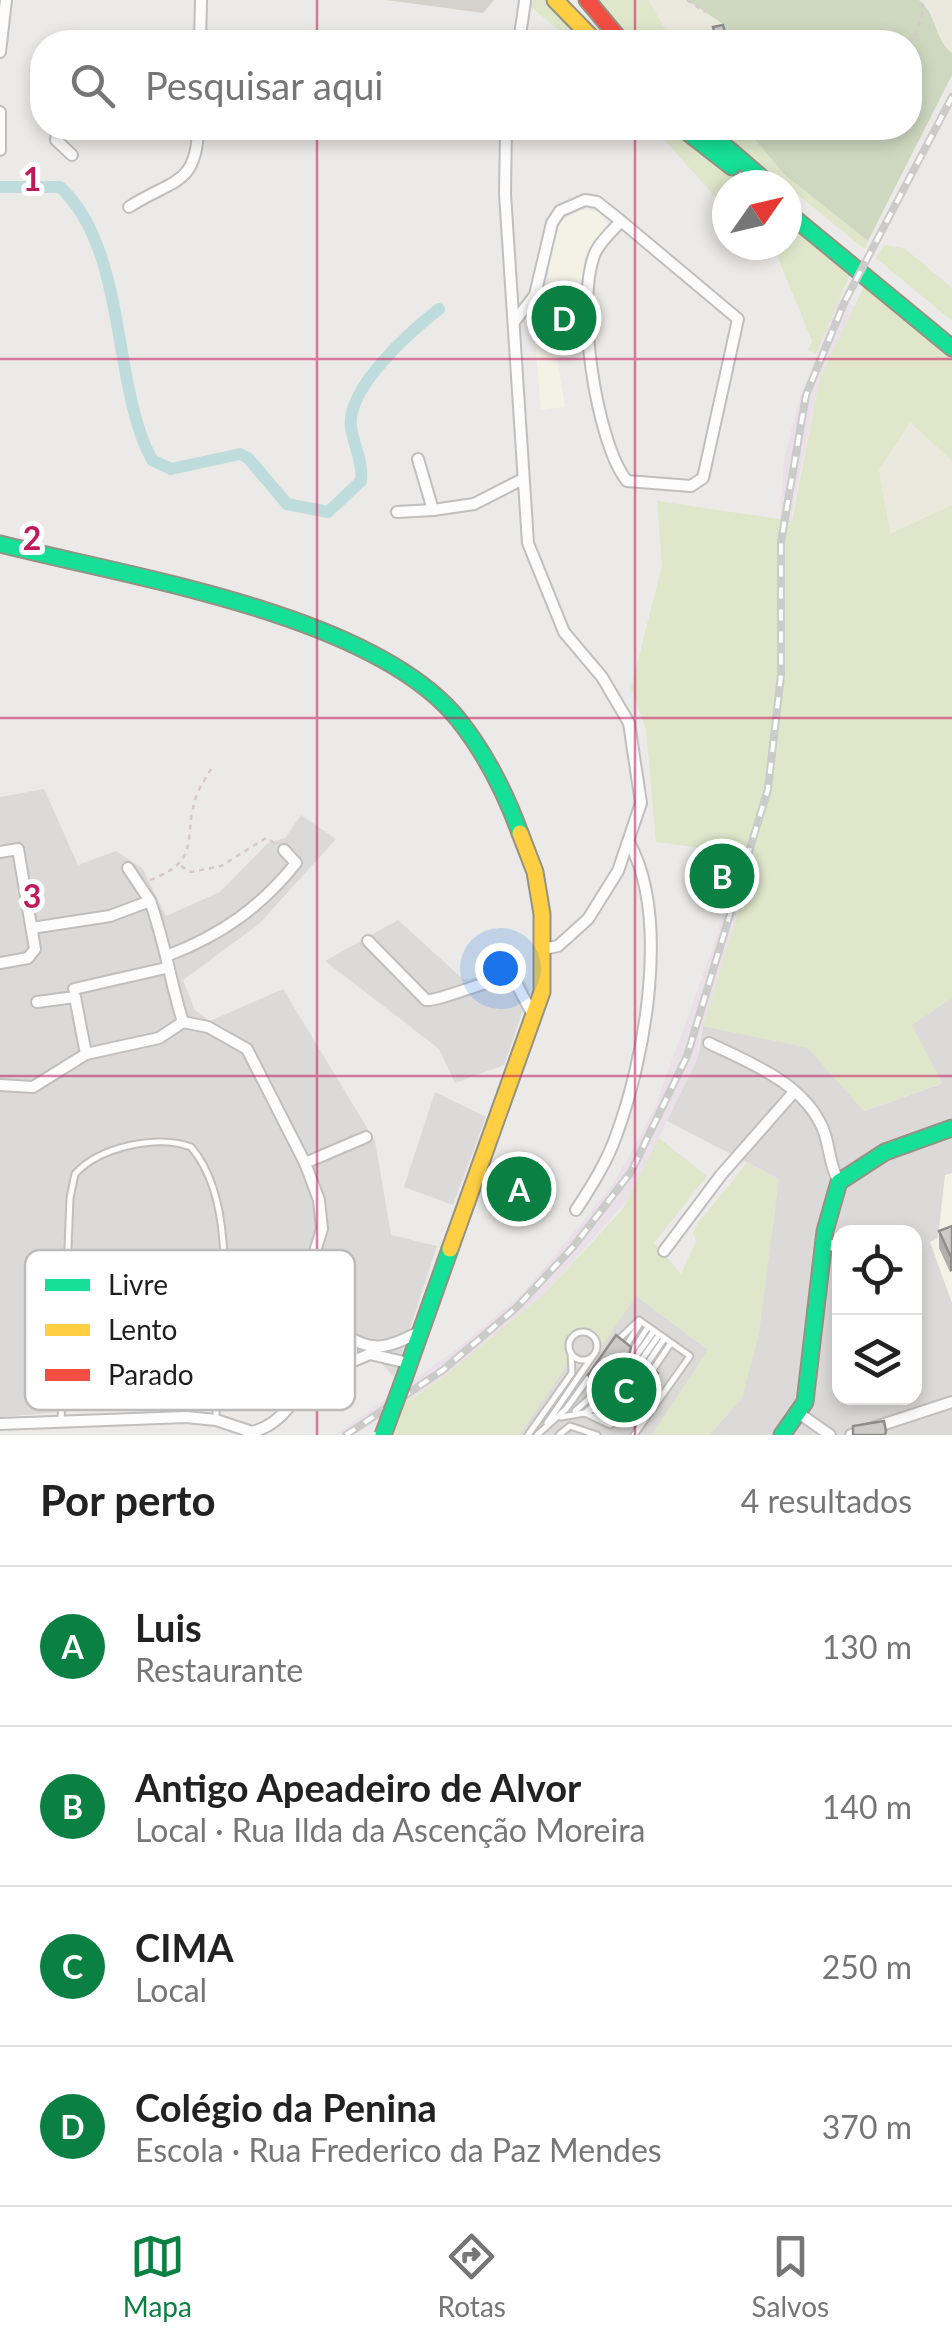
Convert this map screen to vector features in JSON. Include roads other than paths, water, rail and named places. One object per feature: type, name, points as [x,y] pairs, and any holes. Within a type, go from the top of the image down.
[{"type":"main road","points":[[555,0],[584,30]]},
{"type":"main road","points":[[574,0],[599,30]]},
{"type":"main road","points":[[587,0],[612,30]]},
{"type":"main road","points":[[697,140],[736,170]]},
{"type":"main road","points":[[703,140],[737,170]]},
{"type":"main road","points":[[718,140],[753,170]]},
{"type":"main road","points":[[802,212],[952,336]]},
{"type":"main road","points":[[802,224],[952,348]]},
{"type":"main road","points":[[0,544],[267,610],[361,645],[401,669],[456,717],[502,784],[534,872],[544,948],[542,992],[383,1435]]},
{"type":"main road","points":[[834,1225],[839,1182],[884,1152],[952,1128]]},
{"type":"main road","points":[[782,1435],[805,1402],[832,1246]]},
{"type":"street","points":[[0,52],[6,0]]},
{"type":"street","points":[[200,0],[200,30]]},
{"type":"street","points":[[520,30],[524,1]]},
{"type":"street","points":[[0,112],[0,150]]},
{"type":"street","points":[[56,140],[72,155]]},
{"type":"street","points":[[129,208],[181,178],[198,157],[198,140]]},
{"type":"street","points":[[506,140],[505,194],[528,543],[564,632],[602,677],[630,723],[641,804],[630,844],[588,919],[558,946],[544,948]]},
{"type":"street","points":[[514,323],[536,295],[546,237],[560,211],[585,200],[596,202],[621,221],[738,318],[703,478],[691,486],[627,481],[614,464],[595,384],[589,303],[596,250],[621,221]]},
{"type":"street","points":[[418,459],[434,510]]},
{"type":"street","points":[[397,512],[474,504],[523,479]]},
{"type":"street","points":[[576,1210],[616,1137],[644,1020],[650,898],[630,844]]},
{"type":"street","points":[[0,852],[18,849],[35,949],[28,958],[0,963]]},
{"type":"street","points":[[169,955],[209,939],[275,890],[296,863],[284,850]]},
{"type":"street","points":[[128,868],[150,901],[169,955],[166,968],[184,1022]]},
{"type":"street","points":[[32,928],[110,916],[150,901]]},
{"type":"street","points":[[368,940],[426,1000],[434,1002],[475,983],[507,977],[517,984],[534,1018]]},
{"type":"street","points":[[36,1002],[166,968]]},
{"type":"street","points":[[74,989],[86,1054]]},
{"type":"street","points":[[0,1085],[33,1087],[86,1054],[159,1038],[184,1022],[208,1026],[247,1049],[305,1164],[319,1200],[322,1229],[315,1250]]},
{"type":"street","points":[[710,1043],[774,1075],[794,1092],[823,1129],[839,1182]]},
{"type":"street","points":[[664,1250],[721,1175],[794,1092]]},
{"type":"street","points":[[305,1164],[366,1137]]},
{"type":"street","points":[[382,1353],[420,1331]]},
{"type":"street","points":[[355,1342],[382,1353],[402,1384]]},
{"type":"street","points":[[355,1359],[399,1352],[408,1363]]},
{"type":"street","points":[[851,1435],[886,1430],[952,1402]]},
{"type":"street","points":[[0,1424],[186,1417],[216,1420],[242,1432],[260,1431],[285,1410]]},
{"type":"street","points":[[800,1414],[830,1435]]},
{"type":"lane","points":[[68,1250],[71,1185],[84,1164],[162,1140],[191,1147],[210,1174],[223,1250]]},
{"type":"lane","points":[[642,1322],[628,1356],[659,1335]]},
{"type":"lane","points":[[634,1435],[690,1356],[642,1322]]},
{"type":"lane","points":[[540,1432],[555,1420],[620,1337],[642,1322]]},
{"type":"lane","points":[[528,1435],[572,1373],[570,1339],[585,1333],[595,1340],[592,1357],[540,1432]]},
{"type":"lane","points":[[635,1375],[659,1335]]},
{"type":"lane","points":[[646,1382],[659,1335]]},
{"type":"lane","points":[[570,1354],[578,1360],[592,1357]]},
{"type":"lane","points":[[555,1420],[603,1404]]},
{"type":"lane","points":[[584,1413],[603,1404]]},
{"type":"lane","points":[[592,1417],[611,1416],[603,1404]]},
{"type":"lane","points":[[61,1424],[62,1410]]},
{"type":"lane","points":[[216,1410],[216,1420]]},
{"type":"lane","points":[[573,1412],[610,1425],[621,1417]]},
{"type":"lane","points":[[559,1435],[570,1426],[597,1435]]},
{"type":"waterway","points":[[0,187],[60,187],[82,214],[108,281],[130,394],[152,460],[171,469],[240,454],[248,458],[287,504],[328,512],[361,481],[351,427],[359,395],[383,362],[439,309]]},
{"type":"railway","points":[[346,1435],[443,1370],[516,1308],[573,1247],[631,1172],[687,1056],[768,789],[781,675],[781,542],[806,395],[845,301],[952,97]]},
{"type":"place","name":"Colégio da Penina","points":[[564,318]]},
{"type":"place","name":"Antigo Apeadeiro de Alvor","points":[[722,876]]},
{"type":"place","name":"Luis","points":[[519,1189]]},
{"type":"place","name":"CIMA","points":[[624,1390]]}]
